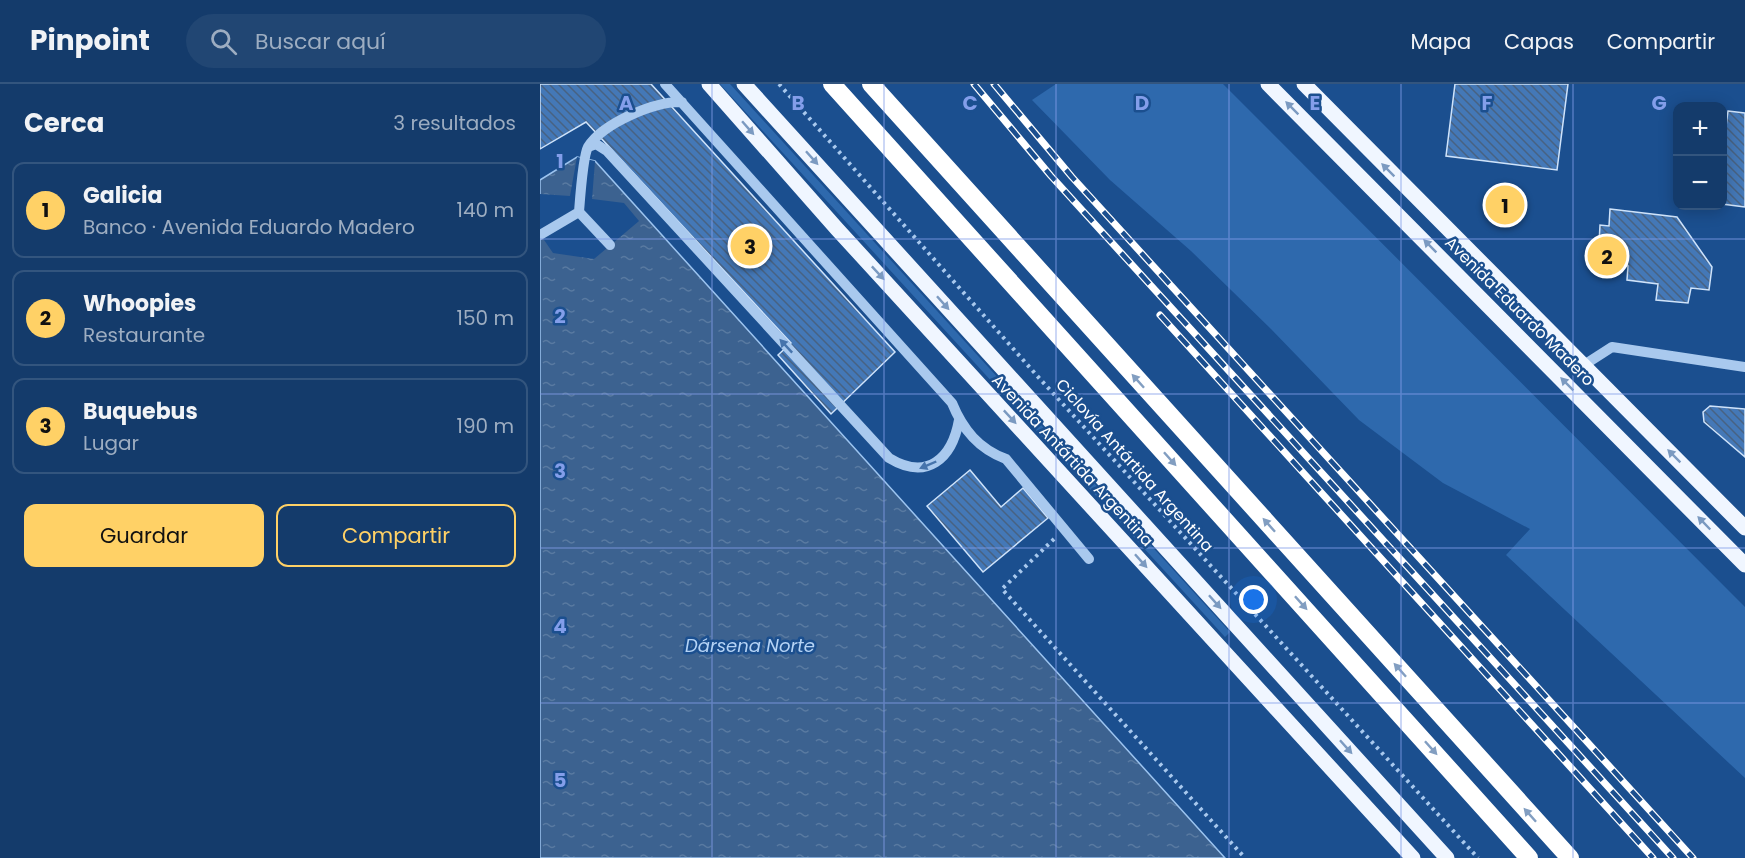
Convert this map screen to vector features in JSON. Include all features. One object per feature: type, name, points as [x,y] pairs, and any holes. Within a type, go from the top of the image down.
[{"type":"highway","points":[[832,84],[1529,858]]},
{"type":"highway","points":[[871,84],[1570,858]]},
{"type":"main road","name":"Avenida Antártida Argentina","points":[[709,84],[837,228],[1413,858]]},
{"type":"main road","name":"Avenida Antártida Argentina","points":[[744,84],[1447,858]]},
{"type":"main road","name":"Avenida Eduardo Madero","points":[[1268,84],[1745,565]]},
{"type":"main road","name":"Avenida Eduardo Madero","points":[[1304,84],[1745,528]]},
{"type":"street","points":[[665,84],[952,403],[959,420],[988,452],[1006,459],[1089,559]]},
{"type":"street","points":[[579,212],[588,147],[607,130],[628,117],[652,106],[682,102]]},
{"type":"street","points":[[588,147],[596,144],[607,152],[889,458],[902,467],[920,470],[937,462],[956,437],[959,420]]},
{"type":"street","points":[[540,235],[579,212]]},
{"type":"street","points":[[579,212],[610,245]]},
{"type":"street","points":[[1584,365],[1612,347],[1745,367]]},
{"type":"path","name":"Ciclovía Antártida Argentina","points":[[779,84],[1040,379],[1478,858]]},
{"type":"path","points":[[1064,529],[1002,589],[1245,858]]},
{"type":"shaded area","points":[[720,84],[730,84],[1230,632],[1225,637]]},
{"type":"shaded area","points":[[1056,84],[1223,84],[1745,607],[1745,778],[1506,555],[1530,529],[1443,483],[1359,420],[1191,251],[1110,180],[1032,100]]},
{"type":"water","name":"Dársena Norte","points":[[577,157],[595,161],[1225,858],[540,858],[540,180]]},
{"type":"pier","points":[[577,157],[595,161],[592,199],[624,203],[639,221],[594,259],[553,253],[540,234],[540,194],[570,196]]},
{"type":"building","points":[[540,84],[651,84],[895,352],[831,414],[778,355],[791,343],[586,122],[540,149]]},
{"type":"building","points":[[1455,84],[1568,84],[1557,170],[1446,156]]},
{"type":"building","points":[[1728,111],[1745,113],[1745,207],[1727,205]]},
{"type":"building","points":[[1610,209],[1677,217],[1712,267],[1709,290],[1691,288],[1688,303],[1656,300],[1658,284],[1627,280],[1628,266],[1598,262],[1600,225],[1609,226]]},
{"type":"building","points":[[1710,406],[1745,409],[1745,457],[1704,422],[1703,412]]},
{"type":"building","points":[[970,470],[1001,507],[1023,488],[1048,518],[983,572],[927,506]]},
{"type":"railway","points":[[974,84],[1051,176],[1673,858]]},
{"type":"railway","points":[[994,84],[1072,177],[1693,858]]},
{"type":"railway","points":[[1160,315],[1653,858]]},
{"type":"place","name":"Galicia","points":[[1505,205]]},
{"type":"place","name":"Buquebus","points":[[750,246]]},
{"type":"place","name":"Whoopies","points":[[1607,256]]}]
